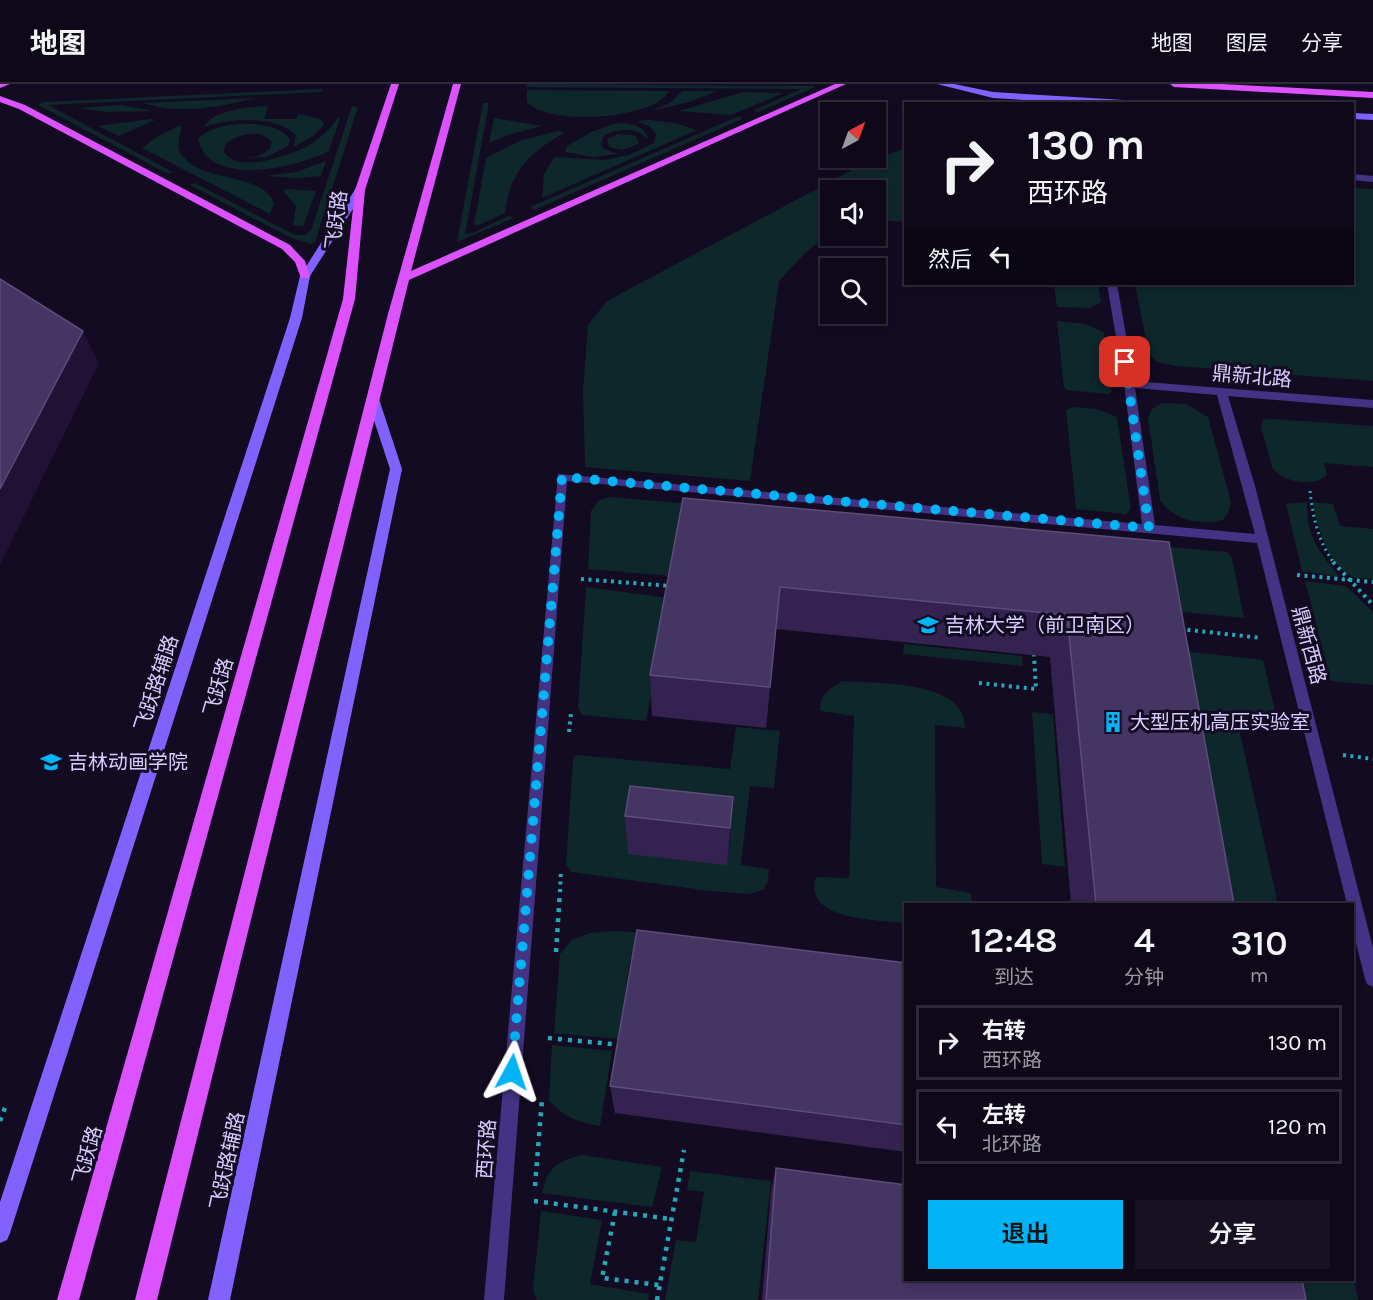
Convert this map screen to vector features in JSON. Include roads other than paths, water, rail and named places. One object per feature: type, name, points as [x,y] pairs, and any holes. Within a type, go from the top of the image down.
[{"type":"main road","points":[[0,85],[6,84]]},
{"type":"main road","name":"飞跃路","points":[[68,1300],[349,299],[360,190],[395,84]]},
{"type":"main road","points":[[146,1300],[373,399],[457,84]]},
{"type":"main road","points":[[404,278],[842,84]]},
{"type":"main road","points":[[1174,84],[1373,95]]},
{"type":"main road","points":[[0,99],[22,107],[286,247],[300,261],[305,276]]},
{"type":"street","points":[[941,84],[993,95],[1107,102]]},
{"type":"street","points":[[1354,116],[1373,117]]},
{"type":"street","name":"飞跃路辅路","points":[[0,1233],[296,318],[305,276],[360,190]]},
{"type":"street","name":"飞跃路辅路","points":[[219,1300],[396,469],[373,399]]},
{"type":"lane","points":[[1354,177],[1373,178]]},
{"type":"lane","points":[[1112,285],[1129,384],[1149,528],[1260,539]]},
{"type":"lane","name":"鼎新北路","points":[[1129,384],[1373,404]]},
{"type":"lane","name":"鼎新西路","points":[[1222,392],[1249,486],[1260,539],[1353,903]]},
{"type":"lane","name":"西环路","points":[[494,1300],[562,477],[1149,528]]},
{"type":"lane","name":"鼎新西路","points":[[1354,905],[1373,979]]},
{"type":"place","name":"吉林大学（前卫南区）","points":[[928,625]]},
{"type":"place","name":"大型压机高压实验室","points":[[1113,722]]},
{"type":"place","name":"吉林动画学院","points":[[51,762]]}]
